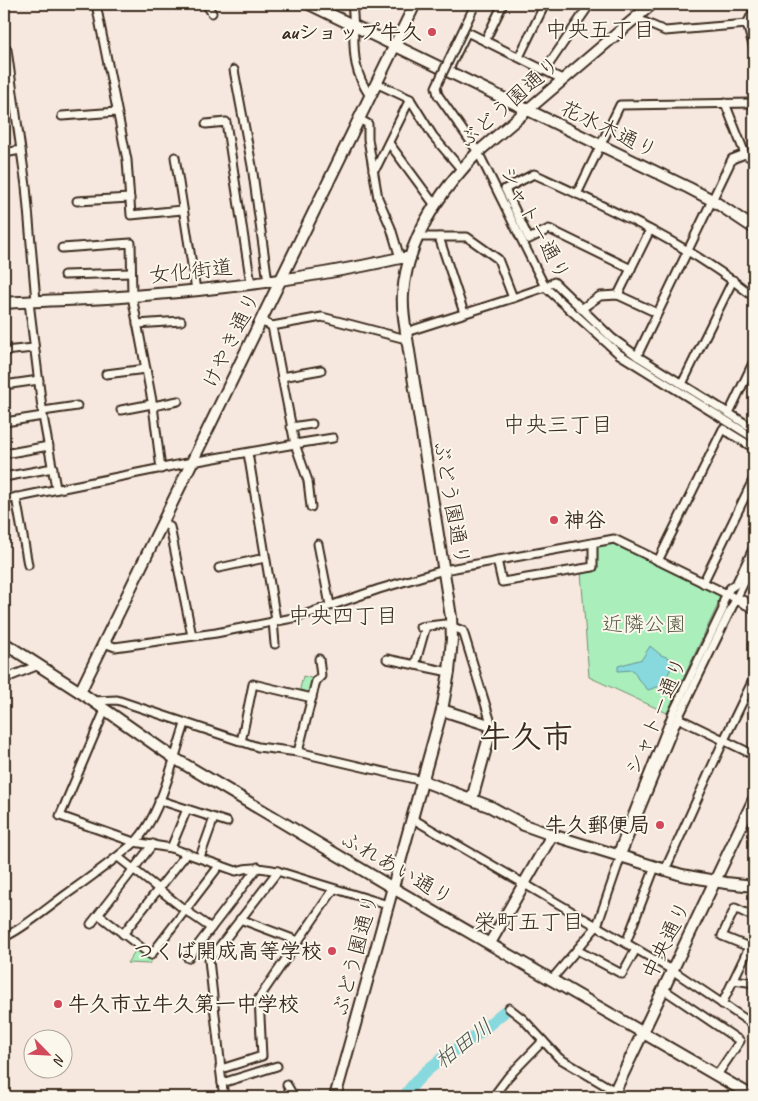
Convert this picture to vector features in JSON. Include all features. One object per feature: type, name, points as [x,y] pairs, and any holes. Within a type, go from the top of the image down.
[{"type":"street","points":[[96,4],[127,160],[131,215],[182,210]]},
{"type":"street","points":[[206,4],[212,13]]},
{"type":"street","name":"花水木通り","points":[[309,4],[712,200],[754,228]]},
{"type":"street","points":[[352,4],[354,60],[360,82],[370,96]]},
{"type":"street","name":"けやき通り","points":[[80,692],[415,4]]},
{"type":"street","points":[[485,40],[503,4]]},
{"type":"street","points":[[519,57],[545,4]]},
{"type":"street","points":[[545,70],[590,4]]},
{"type":"street","name":"ぶどう園通り","points":[[335,1097],[413,819],[442,710],[449,672],[452,626],[406,336],[403,294],[405,258],[418,237],[434,204],[461,169],[478,152],[651,4]]},
{"type":"street","name":"シャトー通り","points":[[474,6],[436,87],[438,95],[478,152],[545,287],[619,354],[754,438]]},
{"type":"street","points":[[754,10],[747,24],[754,49]]},
{"type":"street","points":[[636,18],[665,31],[747,24]]},
{"type":"street","points":[[448,71],[467,32],[564,80]]},
{"type":"street","points":[[4,50],[7,50],[30,216],[34,348],[56,488]]},
{"type":"street","points":[[234,70],[252,166],[268,282]]},
{"type":"street","points":[[376,83],[410,99],[433,136],[461,169]]},
{"type":"street","points":[[373,170],[389,143],[410,99]]},
{"type":"street","points":[[577,194],[620,106],[724,102],[754,103]]},
{"type":"street","points":[[724,102],[745,154],[754,160]]},
{"type":"street","points":[[62,116],[117,112]]},
{"type":"street","points":[[359,119],[368,124],[368,140],[378,198],[405,258]]},
{"type":"street","points":[[206,124],[226,122],[251,284]]},
{"type":"street","points":[[389,143],[434,204]]},
{"type":"street","points":[[4,153],[21,150]]},
{"type":"street","points":[[637,356],[732,159],[745,154]]},
{"type":"street","points":[[175,157],[196,290]]},
{"type":"street","points":[[631,269],[549,229],[529,239],[505,188],[534,174],[687,250],[733,280],[754,297]]},
{"type":"street","points":[[77,201],[130,198]]},
{"type":"street","points":[[618,295],[650,230]]},
{"type":"street","points":[[418,237],[467,238],[498,259],[513,298]]},
{"type":"street","points":[[439,237],[464,313]]},
{"type":"street","points":[[62,248],[130,243],[132,296],[146,369],[161,469]]},
{"type":"street","name":"女化街道","points":[[4,303],[132,296],[251,284],[344,271],[405,258]]},
{"type":"street","points":[[64,275],[131,273]]},
{"type":"street","points":[[682,384],[733,280]]},
{"type":"street","points":[[260,321],[272,326],[322,317],[406,336],[464,313],[545,287],[554,282],[612,338],[637,356],[754,429]]},
{"type":"street","points":[[581,309],[600,296],[618,295],[657,313]]},
{"type":"street","points":[[137,324],[181,321]]},
{"type":"street","points":[[272,326],[295,444],[308,481],[311,507]]},
{"type":"street","points":[[4,351],[34,348]]},
{"type":"street","points":[[729,413],[754,361]]},
{"type":"street","points":[[106,374],[146,369]]},
{"type":"street","points":[[282,377],[321,370]]},
{"type":"street","points":[[4,385],[39,380]]},
{"type":"street","points":[[122,410],[178,401]]},
{"type":"street","points":[[5,422],[77,406]]},
{"type":"street","points":[[291,426],[312,424]]},
{"type":"street","points":[[658,561],[723,430],[754,448]]},
{"type":"street","points":[[4,500],[192,462],[333,438]]},
{"type":"street","points":[[4,454],[49,446]]},
{"type":"street","points":[[248,453],[274,621],[275,644]]},
{"type":"street","points":[[4,477],[53,468]]},
{"type":"street","points":[[703,583],[754,478]]},
{"type":"street","points":[[16,497],[28,565]]},
{"type":"street","points":[[162,523],[170,526],[192,636]]},
{"type":"street","points":[[104,643],[115,647],[192,636],[298,617],[330,605],[444,570],[614,539],[754,607]]},
{"type":"street","points":[[496,560],[502,582],[584,568],[592,566],[593,543]]},
{"type":"street","points":[[318,544],[330,605]]},
{"type":"street","name":"シャトー通り","points":[[620,852],[672,715],[723,609],[726,594],[736,584],[754,547]]},
{"type":"street","points":[[219,568],[265,558]]},
{"type":"street","points":[[552,979],[597,926],[620,852],[678,718],[754,562]]},
{"type":"street","points":[[415,665],[423,627],[445,624],[464,633],[492,726],[472,799]]},
{"type":"street","name":"ふれあい通り","points":[[4,643],[80,692],[174,758],[393,888],[754,1096]]},
{"type":"street","points":[[298,752],[316,680],[321,676],[319,659]]},
{"type":"street","points":[[387,659],[449,672]]},
{"type":"street","points":[[4,679],[39,665]]},
{"type":"street","points":[[626,943],[660,868],[754,678]]},
{"type":"street","points":[[240,742],[253,684],[312,698]]},
{"type":"street","points":[[92,701],[117,700],[258,747],[298,752],[423,781],[472,799],[524,825],[552,835],[620,852],[660,868],[715,881],[754,886]]},
{"type":"street","points":[[105,710],[60,816],[134,842],[171,848],[236,871],[258,867],[278,871],[388,905]]},
{"type":"street","points":[[442,710],[492,726]]},
{"type":"street","points":[[678,718],[754,755]]},
{"type":"street","points":[[4,938],[118,857],[134,842],[146,827],[160,800],[185,724]]},
{"type":"street","points":[[160,800],[227,822]]},
{"type":"street","name":"中央通り","points":[[613,1094],[754,800]]},
{"type":"street","points":[[171,848],[187,809]]},
{"type":"street","points":[[200,858],[214,818]]},
{"type":"street","points":[[413,819],[672,970],[754,1026]]},
{"type":"street","points":[[490,943],[552,835]]},
{"type":"street","points":[[91,924],[153,844]]},
{"type":"street","points":[[123,934],[187,853]]},
{"type":"street","points":[[118,857],[211,928]]},
{"type":"street","points":[[99,915],[150,955],[219,866]]},
{"type":"street","points":[[188,958],[258,867]]},
{"type":"street","points":[[224,1097],[209,960],[278,871]]},
{"type":"street","points":[[220,1067],[221,1069],[262,1056],[259,998],[334,889]]},
{"type":"street","points":[[749,947],[722,936],[735,908],[754,916]]},
{"type":"street","points":[[240,919],[298,941]]},
{"type":"street","points":[[722,1004],[754,939]]},
{"type":"street","points":[[577,950],[622,974],[636,949]]},
{"type":"street","points":[[734,980],[754,983]]},
{"type":"street","points":[[663,989],[740,1041],[717,1075]]},
{"type":"street","points":[[509,1008],[523,1019],[559,1058],[613,1094],[625,1097]]},
{"type":"street","points":[[493,1097],[508,1077],[543,1041]]},
{"type":"street","points":[[222,1083],[276,1066]]},
{"type":"street","points":[[287,1085],[294,1097]]},
{"type":"green space","name":"近隣公園","points":[[613,543],[722,596],[667,713],[589,677],[581,572],[596,569],[596,546]]},
{"type":"green space","points":[[303,676],[314,679],[310,695],[299,693]]},
{"type":"green space","points":[[138,947],[153,958],[149,964],[127,963]]},
{"type":"water","points":[[650,646],[661,655],[675,660],[663,685],[648,690],[633,670],[618,671],[618,666],[642,659]]},
{"type":"waterway","name":"柏田川","points":[[404,1097],[428,1070],[474,1037],[504,1012]]},
{"type":"place","name":"auショップ牛久","points":[[432,32]]},
{"type":"place","name":"神谷","points":[[554,520]]},
{"type":"place","name":"牛久郵便局","points":[[660,825]]},
{"type":"place","name":"つくば開成高等学校","points":[[332,951]]},
{"type":"place","name":"牛久市立牛久第一中学校","points":[[58,1004]]},
{"type":"district","name":"中央五丁目","points":[[600,29]]},
{"type":"district","name":"中央三丁目","points":[[558,424]]},
{"type":"district","name":"中央四丁目","points":[[343,615]]},
{"type":"district","name":"牛久市","points":[[526,736]]},
{"type":"district","name":"栄町五丁目","points":[[529,921]]}]
